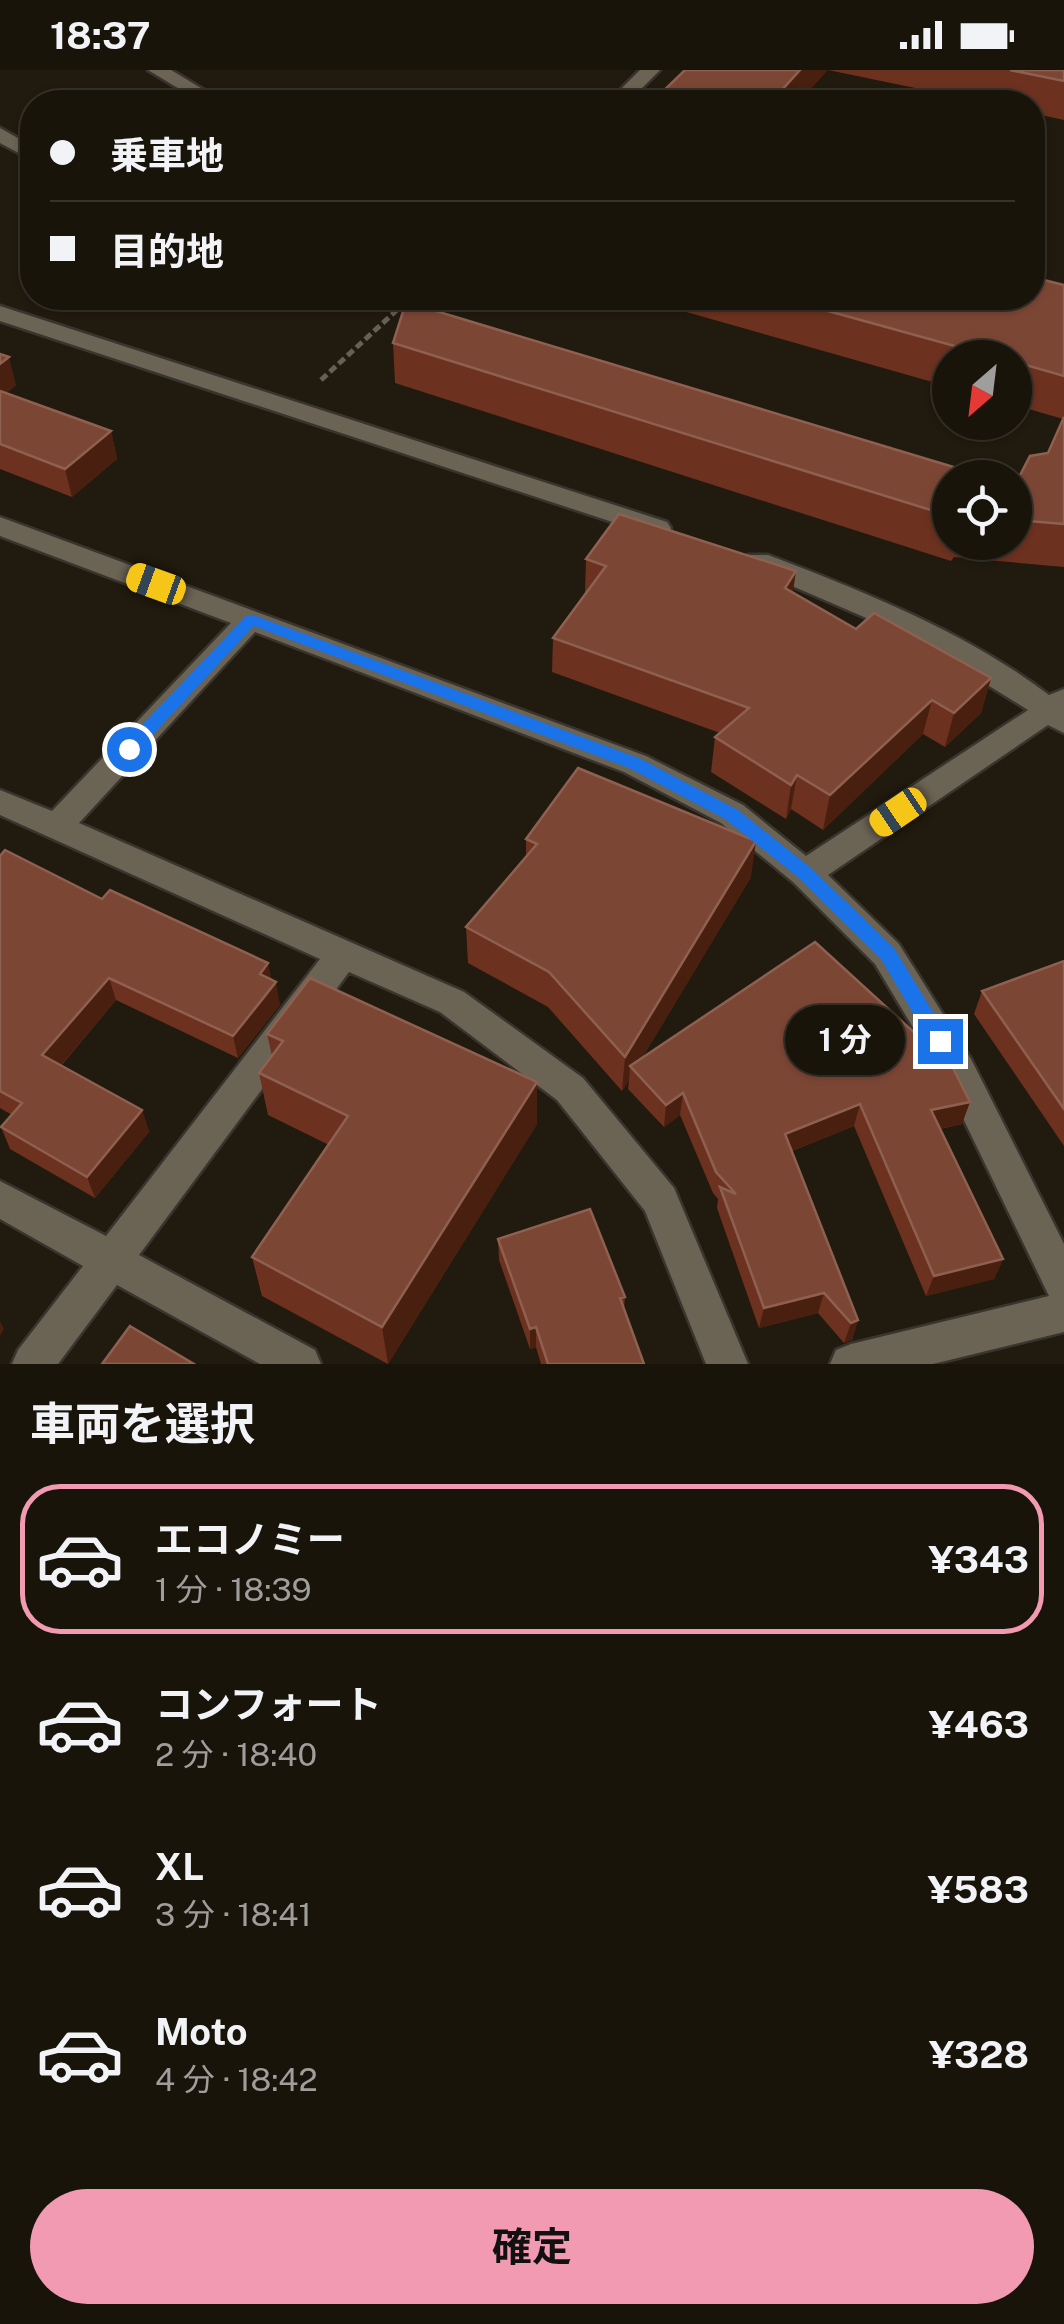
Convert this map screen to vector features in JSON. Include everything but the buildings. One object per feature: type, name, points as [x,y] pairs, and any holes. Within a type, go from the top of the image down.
[{"type":"street","points":[[157,70],[193,90]]},
{"type":"street","points":[[629,90],[651,70]]},
{"type":"street","points":[[0,312],[683,536]]},
{"type":"street","points":[[0,526],[635,764],[732,814],[805,873],[887,954],[958,1070],[1064,1286]]},
{"type":"street","points":[[740,554],[838,592],[934,638],[1059,711],[805,873]]},
{"type":"street","points":[[56,827],[251,619]]},
{"type":"street","points":[[0,802],[452,1002],[570,1089],[660,1200],[727,1364]]},
{"type":"street","points":[[33,1364],[343,954]]},
{"type":"street","points":[[0,1199],[300,1364]]},
{"type":"street","points":[[852,1364],[1064,1312]]},
{"type":"path","points":[[309,391],[397,310]]},
{"type":"route","points":[[129,749],[251,619],[635,764],[732,814],[805,873],[887,954],[940,1041]]}]
